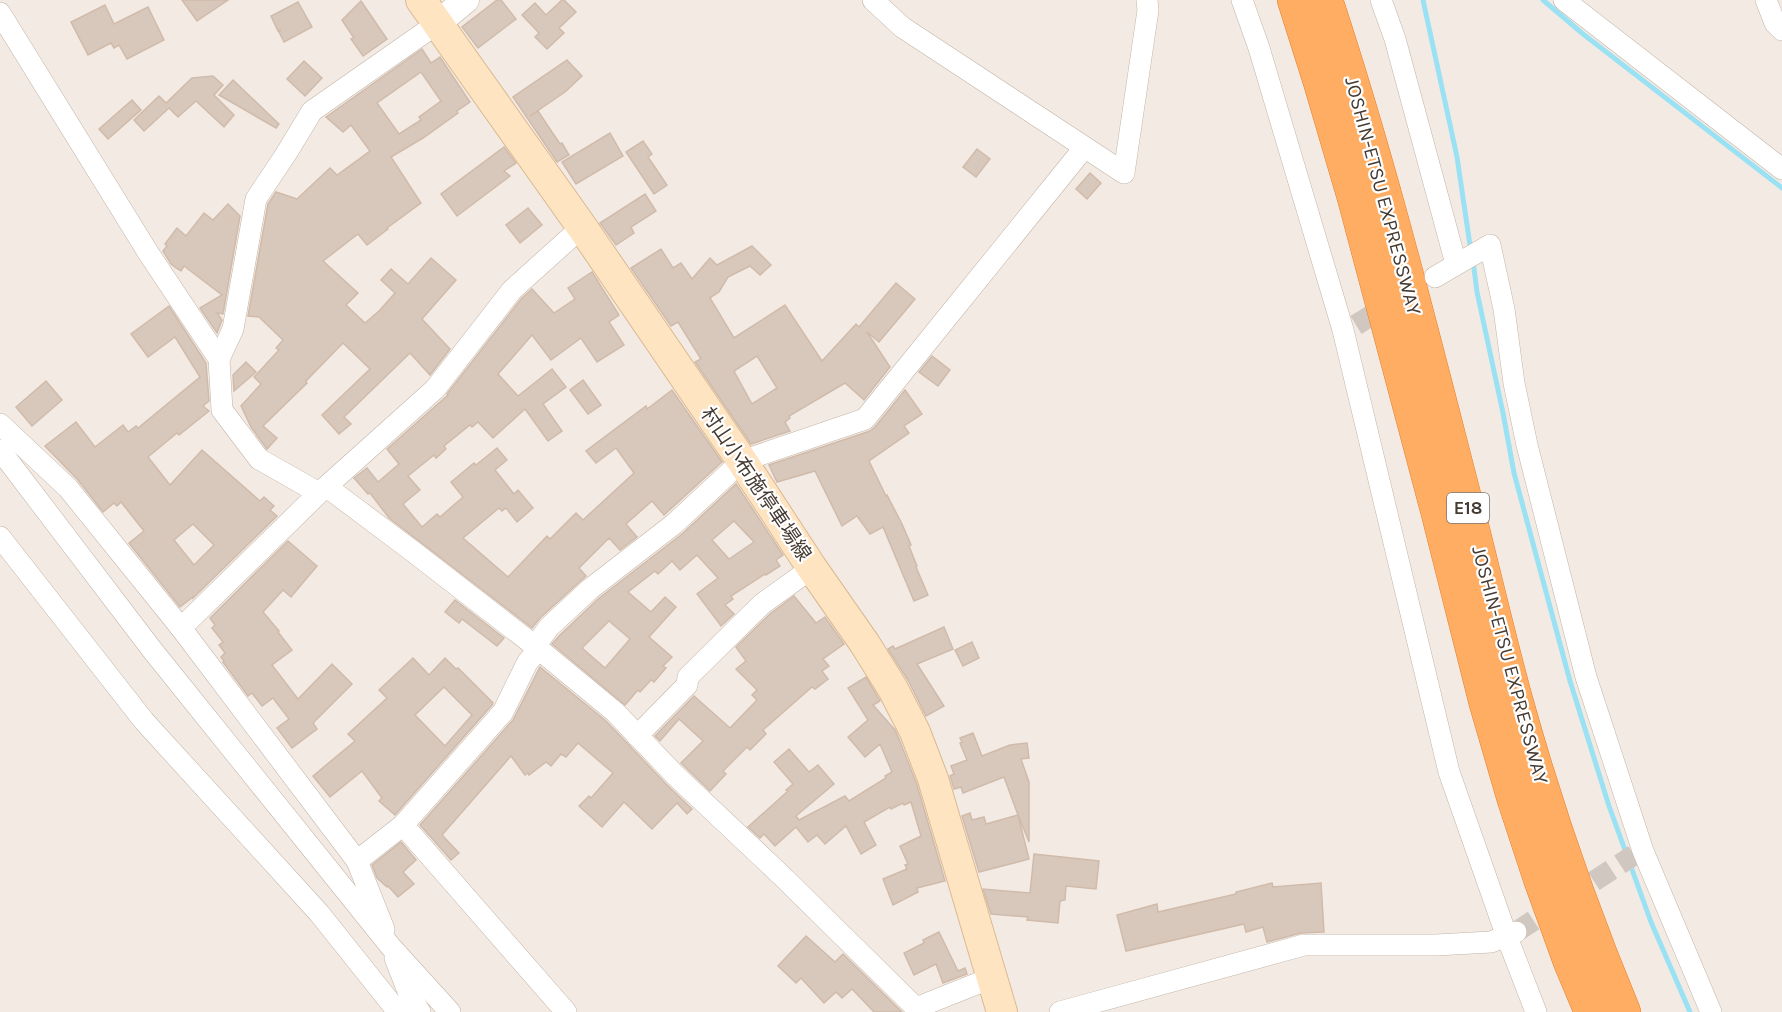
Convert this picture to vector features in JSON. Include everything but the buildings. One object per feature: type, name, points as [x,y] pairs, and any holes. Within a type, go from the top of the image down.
[{"type":"highway","name":"JOSHIN-ETSU EXPRESSWAY","points":[[1294,0],[1354,198],[1499,747],[1540,879],[1591,1012]]},
{"type":"highway","name":"JOSHIN-ETSU EXPRESSWAY","points":[[1326,0],[1383,189],[1516,697],[1569,869],[1597,948],[1624,1012]]},
{"type":"main road","name":"村山小布施停車場線","points":[[421,0],[582,227],[742,461],[893,689],[915,732],[933,779],[1002,1012]]},
{"type":"street","points":[[466,0],[438,23],[312,111],[256,199],[233,329],[219,359],[222,410],[259,459],[323,490],[415,553],[615,712],[683,783],[781,875],[916,1008],[991,978]]},
{"type":"street","points":[[873,0],[902,27],[1124,173],[1148,10],[1147,0]]},
{"type":"street","points":[[1242,0],[1349,328],[1449,772],[1511,934],[1536,1012]]},
{"type":"street","points":[[1381,0],[1395,39],[1456,264]]},
{"type":"street","points":[[1564,0],[1782,169]]},
{"type":"street","points":[[1766,0],[1775,22],[1782,30]]},
{"type":"street","points":[[0,13],[149,254],[219,359]]},
{"type":"street","points":[[357,861],[403,825],[502,712],[527,663],[549,627],[590,589],[674,524],[742,461],[865,419],[1084,148]]},
{"type":"street","points":[[181,628],[323,490],[435,389],[512,290],[582,227]]},
{"type":"street","points":[[1435,277],[1490,245],[1504,309],[1514,383],[1527,445],[1586,677],[1639,853],[1711,1012]]},
{"type":"street","points":[[0,424],[68,488],[181,628],[357,861],[409,994],[420,1012]]},
{"type":"street","points":[[0,450],[153,651],[391,947],[450,1012]]},
{"type":"street","points":[[0,537],[144,721],[319,913],[398,1012]]},
{"type":"street","points":[[637,735],[687,685],[688,677],[762,604],[812,568]]},
{"type":"street","points":[[403,825],[566,1012]]},
{"type":"street","points":[[1060,1012],[1304,945],[1436,945],[1491,942],[1511,934]]},
{"type":"waterway","points":[[1423,0],[1457,157],[1471,252]]},
{"type":"waterway","points":[[1543,0],[1583,34],[1782,188]]},
{"type":"waterway","points":[[1473,261],[1477,292],[1514,473],[1570,681],[1609,806],[1651,922],[1690,1012]]},
{"type":"tunnel","points":[[1356,325],[1393,302]]},
{"type":"tunnel","points":[[1516,932],[1634,855]]}]
